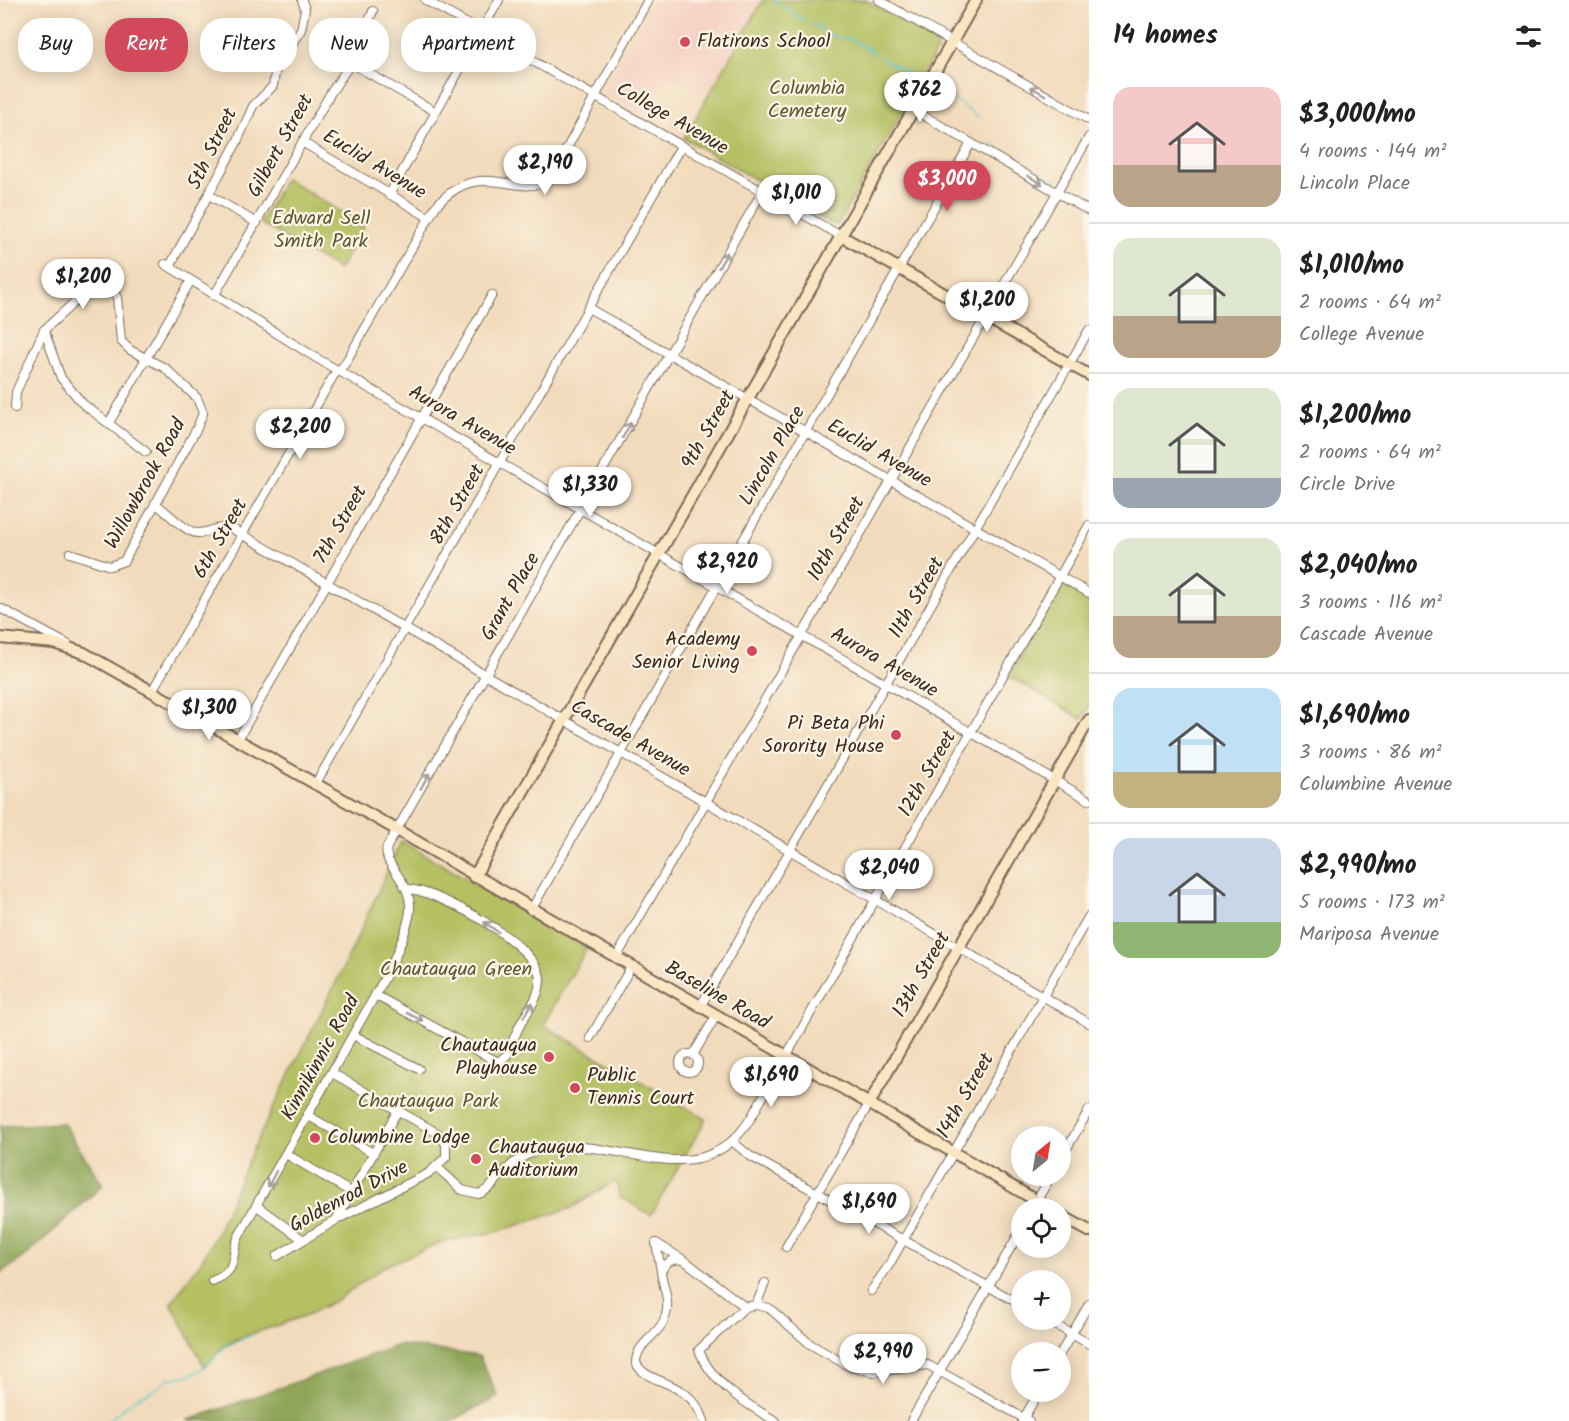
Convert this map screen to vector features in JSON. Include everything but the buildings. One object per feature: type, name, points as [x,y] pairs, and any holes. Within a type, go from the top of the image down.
[{"type":"street","name":"5th Street","points":[[168,266],[209,195],[253,106],[273,86],[276,67],[296,40],[305,19],[302,0]]},
{"type":"street","name":"College Avenue","points":[[425,0],[458,18]]},
{"type":"street","points":[[489,18],[499,0]]},
{"type":"street","points":[[879,0],[1089,120]]},
{"type":"street","name":"9th Street","points":[[474,877],[976,0]]},
{"type":"street","points":[[596,96],[644,2]]},
{"type":"street","name":"Gilbert Street","points":[[370,18],[373,11]]},
{"type":"street","name":"College Avenue","points":[[536,62],[762,192],[900,267],[1089,375]]},
{"type":"street","name":"Gilbert Street","points":[[214,296],[302,142],[345,72]]},
{"type":"street","points":[[367,72],[436,112]]},
{"type":"street","points":[[389,195],[459,72]]},
{"type":"street","name":"6th Street","points":[[152,691],[428,218],[443,198],[464,184],[488,180],[537,185],[550,179],[596,96]]},
{"type":"street","points":[[912,109],[1089,211]]},
{"type":"street","name":"10th Street","points":[[616,958],[708,802],[984,315],[1089,137]]},
{"type":"street","name":"Euclid Avenue","points":[[302,142],[428,218]]},
{"type":"street","name":"Lincoln Place","points":[[531,910],[972,143]]},
{"type":"street","name":"8th Street","points":[[315,785],[502,463],[681,146]]},
{"type":"street","name":"Grant Place","points":[[396,831],[762,192]]},
{"type":"street","points":[[209,195],[257,223]]},
{"type":"street","name":"Aurora Avenue","points":[[168,266],[190,282],[339,370],[1089,800]]},
{"type":"street","points":[[110,421],[190,282]]},
{"type":"street","points":[[15,408],[16,392],[44,330],[91,286],[104,285],[113,290],[117,297],[121,341],[130,350],[147,358]]},
{"type":"street","name":"7th Street","points":[[237,741],[492,295]]},
{"type":"street","name":"Euclid Avenue","points":[[590,309],[1089,593]]},
{"type":"street","points":[[44,330],[61,378],[83,404],[110,421],[146,452]]},
{"type":"street","name":"11th Street","points":[[700,1007],[1089,330]]},
{"type":"street","name":"Willowbrook Road","points":[[70,553],[110,567],[120,564],[197,428],[202,409],[197,398],[165,368],[147,358]]},
{"type":"street","name":"Cascade Avenue","points":[[155,503],[190,531],[198,533],[224,526],[243,535],[326,585],[708,802],[1089,1023]]},
{"type":"street","name":"12th Street","points":[[438,1168],[460,1188],[474,1194],[483,1193],[514,1163],[550,1148],[587,1149],[678,1161],[713,1154],[733,1142],[745,1128],[1089,525]]},
{"type":"street","name":"Baseline Road","points":[[0,608],[152,691],[396,831],[953,1153],[1024,1198]]},
{"type":"street","points":[[0,638],[54,643],[76,649]]},
{"type":"street","name":"13th Street","points":[[786,1247],[1089,720]]},
{"type":"street","points":[[375,995],[494,1060],[501,1060],[507,1054],[537,996],[540,979],[536,966],[522,951],[472,913],[433,895],[409,890],[386,852],[396,831]]},
{"type":"street","name":"Kinnikinnic Road","points":[[212,1281],[229,1270],[241,1231],[375,995],[408,920],[411,901],[409,890]]},
{"type":"street","name":"14th Street","points":[[871,1291],[1089,916]]},
{"type":"street","points":[[590,1038],[631,967]]},
{"type":"street","points":[[693,1055],[716,1016]]},
{"type":"street","points":[[353,1035],[419,1070]]},
{"type":"street","points":[[332,1073],[444,1139],[447,1154],[438,1168]]},
{"type":"street","points":[[336,1220],[398,1110]]},
{"type":"street","points":[[1071,1141],[1089,1110]]},
{"type":"street","points":[[307,1115],[373,1153]]},
{"type":"street","points":[[733,1142],[750,1156],[1011,1299]]},
{"type":"street","points":[[286,1154],[351,1192]]},
{"type":"street","name":"Goldenrod Drive","points":[[277,1256],[336,1220],[438,1168]]},
{"type":"street","points":[[257,1206],[302,1239]]},
{"type":"street","points":[[1071,1221],[1089,1231]]},
{"type":"street","points":[[704,1421],[688,1395],[673,1384],[642,1372],[636,1363],[638,1350],[661,1327],[667,1313],[656,1243],[684,1260],[745,1307]]},
{"type":"street","points":[[912,1421],[1011,1247]]},
{"type":"street","points":[[661,1272],[672,1260],[684,1260]]},
{"type":"street","points":[[756,1305],[765,1283]]},
{"type":"street","points":[[1067,1342],[1089,1304]]},
{"type":"street","points":[[776,1421],[737,1397],[722,1383],[699,1350],[745,1307],[756,1305],[769,1308],[810,1344],[849,1367],[876,1372],[928,1365],[1025,1420],[1034,1402]]},
{"type":"street","points":[[1065,1330],[1089,1344]]},
{"type":"shaded area","name":"Flatirons School","points":[[655,0],[763,0],[707,94],[670,75],[645,117],[603,92]]},
{"type":"green space","name":"Columbia Cemetery","points":[[763,0],[866,0],[935,40],[937,50],[838,225],[830,223],[684,138]]},
{"type":"green space","name":"Edward Sell Smith Park","points":[[285,178],[364,226],[339,270],[260,223]]},
{"type":"green space","points":[[1061,583],[1089,599],[1089,708],[1082,719],[1009,676]]},
{"type":"green space","name":"Chautauqua Park","points":[[401,841],[587,948],[543,1025],[706,1119],[651,1215],[620,1197],[615,1181],[571,1208],[496,1232],[444,1241],[385,1266],[338,1299],[307,1315],[237,1339],[222,1348],[205,1367],[171,1303],[200,1263],[216,1235],[253,1149],[349,956]]},
{"type":"green space","points":[[63,1123],[103,1185],[27,1255],[0,1274],[0,1126]]},
{"type":"green space","points":[[399,1345],[479,1356],[498,1397],[451,1421],[187,1421]]},
{"type":"waterway","points":[[773,0],[805,21]]},
{"type":"waterway","points":[[811,23],[836,38],[851,39],[876,54]]},
{"type":"waterway","points":[[880,57],[918,79]]},
{"type":"waterway","points":[[933,87],[942,90],[978,117]]},
{"type":"waterway","points":[[993,143],[998,149],[1056,182]]},
{"type":"waterway","points":[[1065,187],[1078,195]]},
{"type":"waterway","points":[[108,1421],[136,1398],[153,1391],[168,1379],[191,1375],[199,1371],[226,1346],[251,1335]]},
{"type":"place","name":"Flatirons School","points":[[685,42]]},
{"type":"place","name":"Academy Senior Living","points":[[752,651]]},
{"type":"place","name":"Pi Beta Phi Sorority House","points":[[896,735]]},
{"type":"place","name":"Chautauqua Playhouse","points":[[549,1057]]},
{"type":"place","name":"Public Tennis Court","points":[[575,1088]]},
{"type":"place","name":"Columbine Lodge","points":[[315,1138]]},
{"type":"place","name":"Chautauqua Auditorium","points":[[476,1159]]},
{"type":"park label","name":"Chautauqua Green","points":[[456,970]]}]
